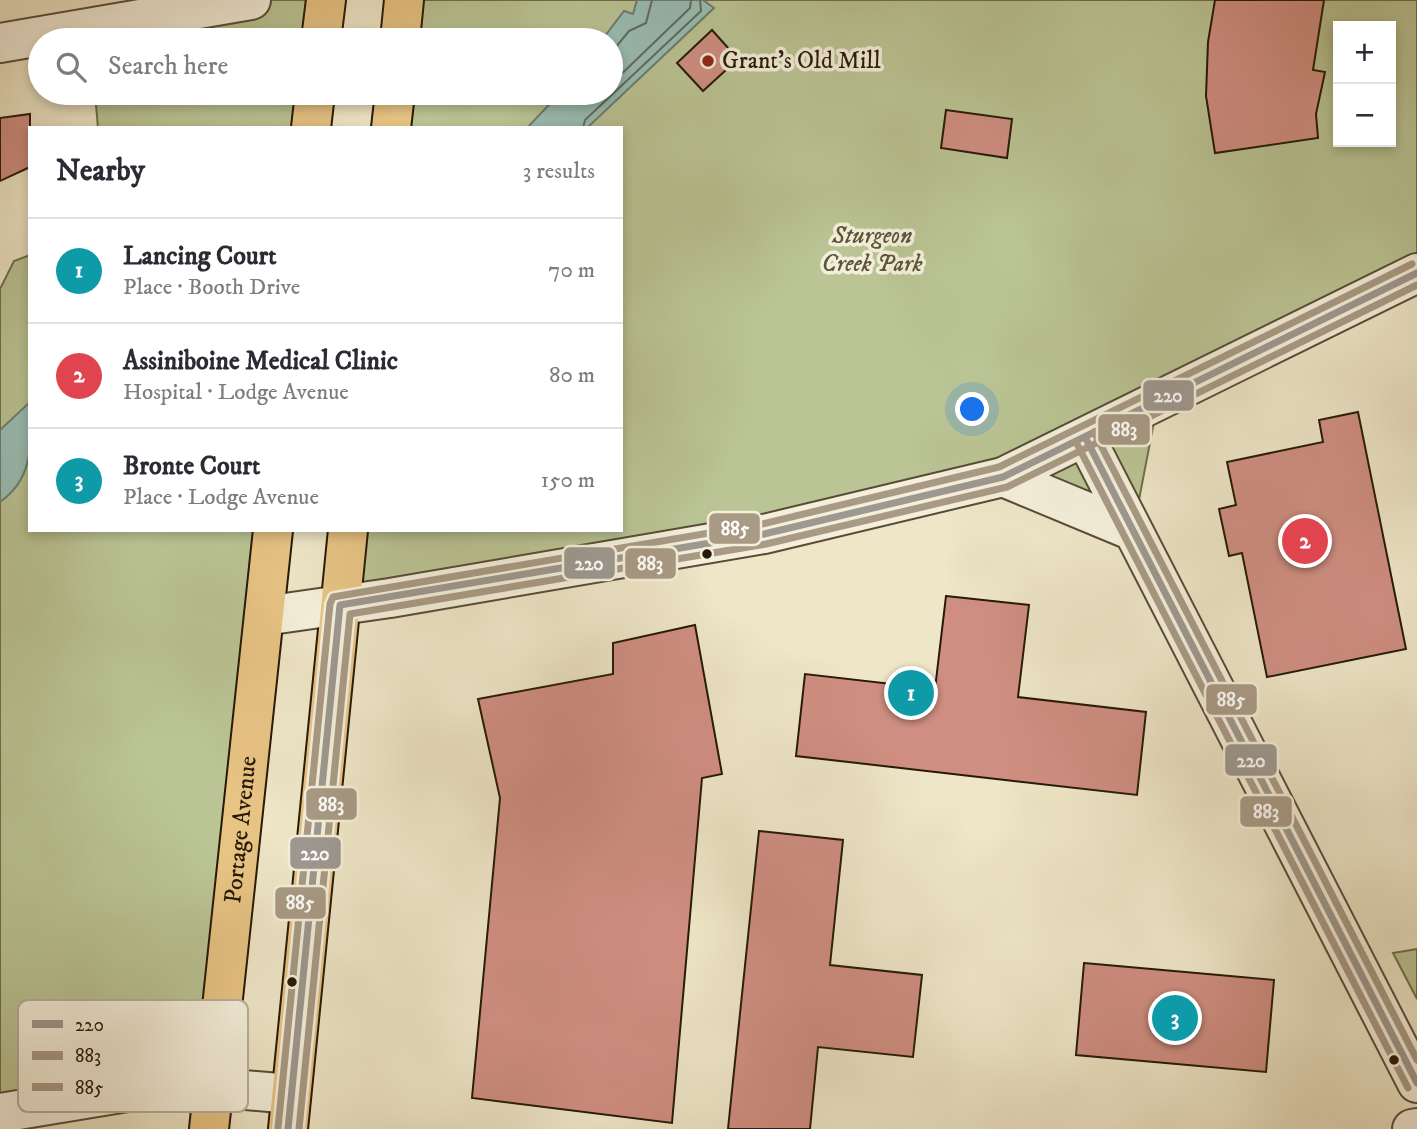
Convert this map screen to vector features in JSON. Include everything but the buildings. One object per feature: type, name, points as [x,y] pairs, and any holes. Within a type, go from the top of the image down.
[{"type":"highway","points":[[322,28],[326,0]]},
{"type":"highway","points":[[401,28],[404,0]]},
{"type":"highway","points":[[391,126],[394,105]]},
{"type":"highway","name":"Portage Avenue","points":[[223,1000],[273,532]]},
{"type":"highway","points":[[290,1111],[348,532]]},
{"type":"street","points":[[88,28],[251,0]]},
{"type":"street","points":[[0,43],[28,38]]},
{"type":"street","points":[[264,616],[764,534],[1003,477],[1417,272]]},
{"type":"street","points":[[1085,437],[1417,1083]]},
{"type":"street","points":[[1003,477],[1133,531]]},
{"type":"street","points":[[248,1098],[290,1111]]},
{"type":"street","points":[[0,1113],[18,1110]]},
{"type":"green space","points":[[251,0],[326,0],[322,28],[138,28]]},
{"type":"green space","name":"Sturgeon Creek Park","points":[[404,0],[1417,0],[1417,273],[1158,401],[1133,531],[1003,477],[340,605],[348,532],[623,532],[623,126],[391,126],[394,105],[623,105],[623,28],[401,28]]},
{"type":"green space","points":[[96,105],[314,105],[311,126],[98,126]]},
{"type":"green space","points":[[28,256],[28,532],[273,532],[222,1000],[18,1000],[18,1111],[0,1113],[0,289],[14,261]]},
{"type":"green space","points":[[1417,949],[1417,999],[1393,953]]},
{"type":"water","points":[[637,0],[703,0],[714,8],[623,94],[623,28],[611,28],[624,11],[633,14]]},
{"type":"water","points":[[549,105],[611,105],[589,126],[529,126]]},
{"type":"water","points":[[28,404],[28,457],[25,470],[12,492],[0,502],[0,430]]},
{"type":"transit line","name":"885","points":[[278,1128],[330,604],[333,597],[762,524],[999,467],[1412,264]]},
{"type":"transit line","name":"220","points":[[288,1129],[340,605],[764,534],[1003,477],[1417,273]]},
{"type":"transit line","name":"883","points":[[299,1129],[350,614],[766,544],[1007,487],[1417,285]]},
{"type":"transit line","name":"885","points":[[1094,432],[1417,1060]]},
{"type":"transit line","name":"220","points":[[1085,437],[1417,1083]]},
{"type":"transit line","name":"883","points":[[1076,442],[1408,1088]]},
{"type":"place","name":"Grant's Old Mill","points":[[708,61]]},
{"type":"place","name":"Assiniboine Medical Clinic","points":[[1305,541]]},
{"type":"place","name":"Lancing Court","points":[[911,693]]},
{"type":"place","name":"Bronte Court","points":[[1175,1018]]}]
